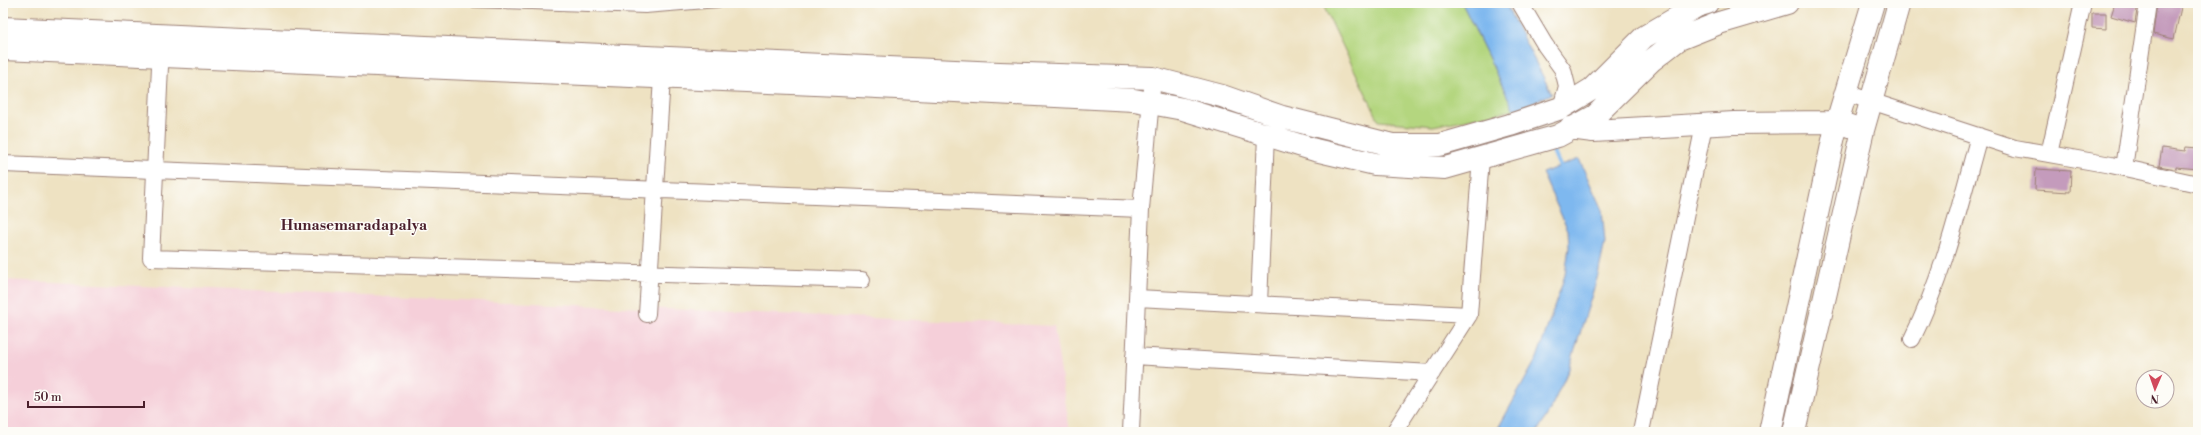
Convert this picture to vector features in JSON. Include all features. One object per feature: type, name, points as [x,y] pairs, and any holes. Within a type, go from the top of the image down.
[{"type":"street","points":[[1520,3],[1545,46],[1563,70],[1567,86],[1544,114]]},
{"type":"street","points":[[3,28],[975,72],[1153,78],[1222,96],[1282,117],[1392,145],[1440,145],[1544,114],[1592,89],[1644,37],[1697,6],[1707,3]]},
{"type":"street","points":[[3,49],[838,85],[1134,100],[1183,109],[1314,150],[1375,164],[1445,168],[1542,140],[1570,129],[1595,116],[1652,60],[1679,39],[1719,23],[1787,3]]},
{"type":"street","points":[[1770,432],[1837,122],[1873,3]]},
{"type":"street","points":[[1794,432],[1863,130],[1899,3]]},
{"type":"street","points":[[2049,154],[2083,3]]},
{"type":"street","points":[[2124,168],[2148,3]]},
{"type":"street","points":[[161,34],[151,258],[862,280]]},
{"type":"street","points":[[647,314],[662,78]]},
{"type":"street","points":[[1131,432],[1141,209],[1153,78]]},
{"type":"street","points":[[1846,93],[2015,148],[2124,168],[2198,184]]},
{"type":"street","points":[[1544,114],[1570,129],[1593,131],[1704,125],[1837,122],[1863,130]]},
{"type":"street","points":[[1641,432],[1704,125]]},
{"type":"street","points":[[1258,304],[1266,135]]},
{"type":"street","points":[[1912,338],[1924,311],[1947,249],[1979,136]]},
{"type":"street","points":[[1394,432],[1469,315],[1481,158]]},
{"type":"street","points":[[3,164],[1141,209]]},
{"type":"street","points":[[1137,298],[1469,315]]},
{"type":"street","points":[[1134,356],[1432,373]]},
{"type":"lane","points":[[473,3],[645,9],[718,3]]},
{"type":"shaded area","points":[[3,280],[1054,326],[1070,432],[3,432]]},
{"type":"green space","points":[[1322,3],[1462,3],[1514,110],[1433,126],[1379,121]]},
{"type":"water","points":[[1462,3],[1505,3],[1552,94],[1514,110]]},
{"type":"water","points":[[1579,159],[1602,210],[1605,242],[1598,275],[1569,369],[1549,412],[1537,432],[1496,432],[1537,358],[1565,275],[1569,247],[1568,230],[1542,173]]},
{"type":"building","points":[[2115,3],[2138,3],[2135,23],[2111,16]]},
{"type":"building","points":[[2157,3],[2182,3],[2174,39],[2153,34]]},
{"type":"building","points":[[2092,13],[2106,13],[2106,29],[2092,28]]},
{"type":"building","points":[[2186,147],[2198,148],[2198,169],[2176,167],[2176,169],[2159,166],[2162,148],[2185,151]]},
{"type":"building","points":[[2036,169],[2071,171],[2070,192],[2035,190]]},
{"type":"waterway","points":[[1550,144],[1562,171]]},
{"type":"district","name":"Hunasemaradapalya","points":[[354,225]]}]
